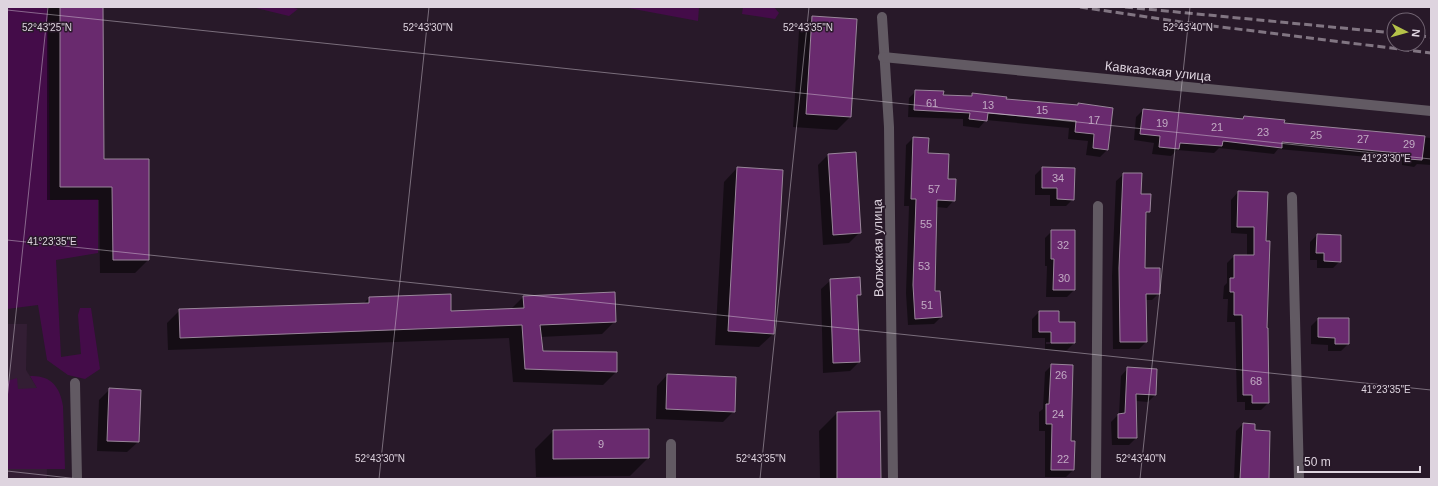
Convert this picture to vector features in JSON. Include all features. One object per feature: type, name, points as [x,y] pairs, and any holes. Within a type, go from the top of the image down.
[{"type":"street","name":"Волжская улица","points":[[882,17],[883,57],[889,127],[893,479]]},
{"type":"street","name":"Кавказская улица","points":[[883,57],[1431,111]]},
{"type":"street","points":[[1292,197],[1299,479]]},
{"type":"street","points":[[1096,479],[1098,206]]},
{"type":"street","points":[[75,383],[77,479]]},
{"type":"street","points":[[671,444],[671,479]]},
{"type":"shaded area","points":[[7,7],[48,7],[50,200],[98,199],[98,253],[56,260],[61,357],[81,354],[78,315],[80,308],[91,308],[100,369],[85,379],[68,375],[47,360],[38,305],[7,309]]},
{"type":"shaded area","points":[[252,7],[290,7],[298,9],[289,16]]},
{"type":"shaded area","points":[[623,7],[699,7],[698,21]]},
{"type":"shaded area","points":[[743,7],[774,7],[779,13],[775,19],[742,14]]},
{"type":"shaded area","points":[[7,324],[27,324],[26,370],[46,402],[47,479],[7,479]]},
{"type":"shaded area","points":[[30,376],[43,377],[53,383],[57,387],[62,399],[65,469],[7,469],[7,381],[17,378],[18,389],[37,388]]},
{"type":"building","points":[[60,7],[103,7],[104,159],[149,159],[149,260],[113,260],[112,187],[60,187]]},
{"type":"building","points":[[812,16],[857,19],[851,117],[806,114]]},
{"type":"building","points":[[915,90],[944,91],[943,95],[972,96],[972,93],[1007,97],[1006,99],[1078,105],[1078,103],[1113,108],[1108,150],[1093,148],[1094,134],[1075,132],[1076,121],[988,113],[987,121],[969,119],[970,113],[914,110]]},
{"type":"building","points":[[1143,109],[1243,119],[1244,116],[1285,120],[1284,123],[1425,136],[1422,160],[1408,159],[1409,154],[1282,142],[1282,148],[1223,141],[1222,146],[1180,143],[1179,149],[1159,147],[1160,136],[1140,134]]},
{"type":"building","points":[[913,137],[929,138],[928,153],[949,154],[948,179],[956,179],[955,201],[937,200],[935,291],[940,291],[942,317],[915,319],[913,285],[916,199],[911,199]]},
{"type":"building","points":[[856,152],[861,233],[833,235],[828,154]]},
{"type":"building","points":[[737,167],[783,170],[774,334],[728,331]]},
{"type":"building","points":[[1042,167],[1075,168],[1074,200],[1057,199],[1057,188],[1042,188]]},
{"type":"building","points":[[1123,173],[1142,173],[1141,194],[1151,194],[1150,212],[1146,212],[1145,268],[1160,268],[1160,294],[1146,294],[1147,342],[1120,342],[1119,268]]},
{"type":"building","points":[[1238,191],[1268,192],[1266,241],[1270,241],[1267,328],[1269,403],[1252,403],[1252,395],[1243,395],[1242,315],[1234,315],[1234,292],[1230,292],[1230,278],[1234,278],[1234,255],[1254,255],[1254,227],[1237,227]]},
{"type":"building","points":[[1051,230],[1075,230],[1075,290],[1053,290],[1054,259],[1051,259]]},
{"type":"building","points":[[1317,234],[1341,235],[1341,262],[1324,261],[1324,253],[1316,253]]},
{"type":"building","points":[[860,277],[861,295],[857,295],[860,362],[833,363],[830,279]]},
{"type":"building","points":[[615,292],[616,322],[540,325],[543,351],[617,352],[617,372],[525,369],[522,325],[180,338],[179,309],[369,303],[369,297],[451,294],[451,311],[524,308],[523,296]]},
{"type":"building","points":[[1039,311],[1059,311],[1059,322],[1075,322],[1075,343],[1051,343],[1051,332],[1039,332]]},
{"type":"building","points":[[1318,318],[1349,318],[1349,344],[1335,344],[1335,338],[1318,337]]},
{"type":"building","points":[[1051,364],[1073,365],[1071,441],[1075,441],[1074,470],[1051,470],[1052,424],[1046,424],[1046,404],[1049,404]]},
{"type":"building","points":[[1127,367],[1157,369],[1156,395],[1136,394],[1137,438],[1118,438],[1118,414],[1125,413]]},
{"type":"building","points":[[667,374],[736,377],[735,412],[666,409]]},
{"type":"building","points":[[109,388],[141,390],[139,442],[107,441]]},
{"type":"building","points":[[880,411],[881,479],[837,479],[837,412]]},
{"type":"building","points":[[1243,423],[1255,424],[1255,430],[1270,431],[1269,479],[1240,479]]},
{"type":"building","points":[[649,429],[649,458],[553,459],[553,430]]},
{"type":"railway","points":[[1080,7],[1181,22],[1431,53]]},
{"type":"railway","points":[[1125,7],[1386,32]]},
{"type":"railway","points":[[1426,37],[1431,37]]}]
